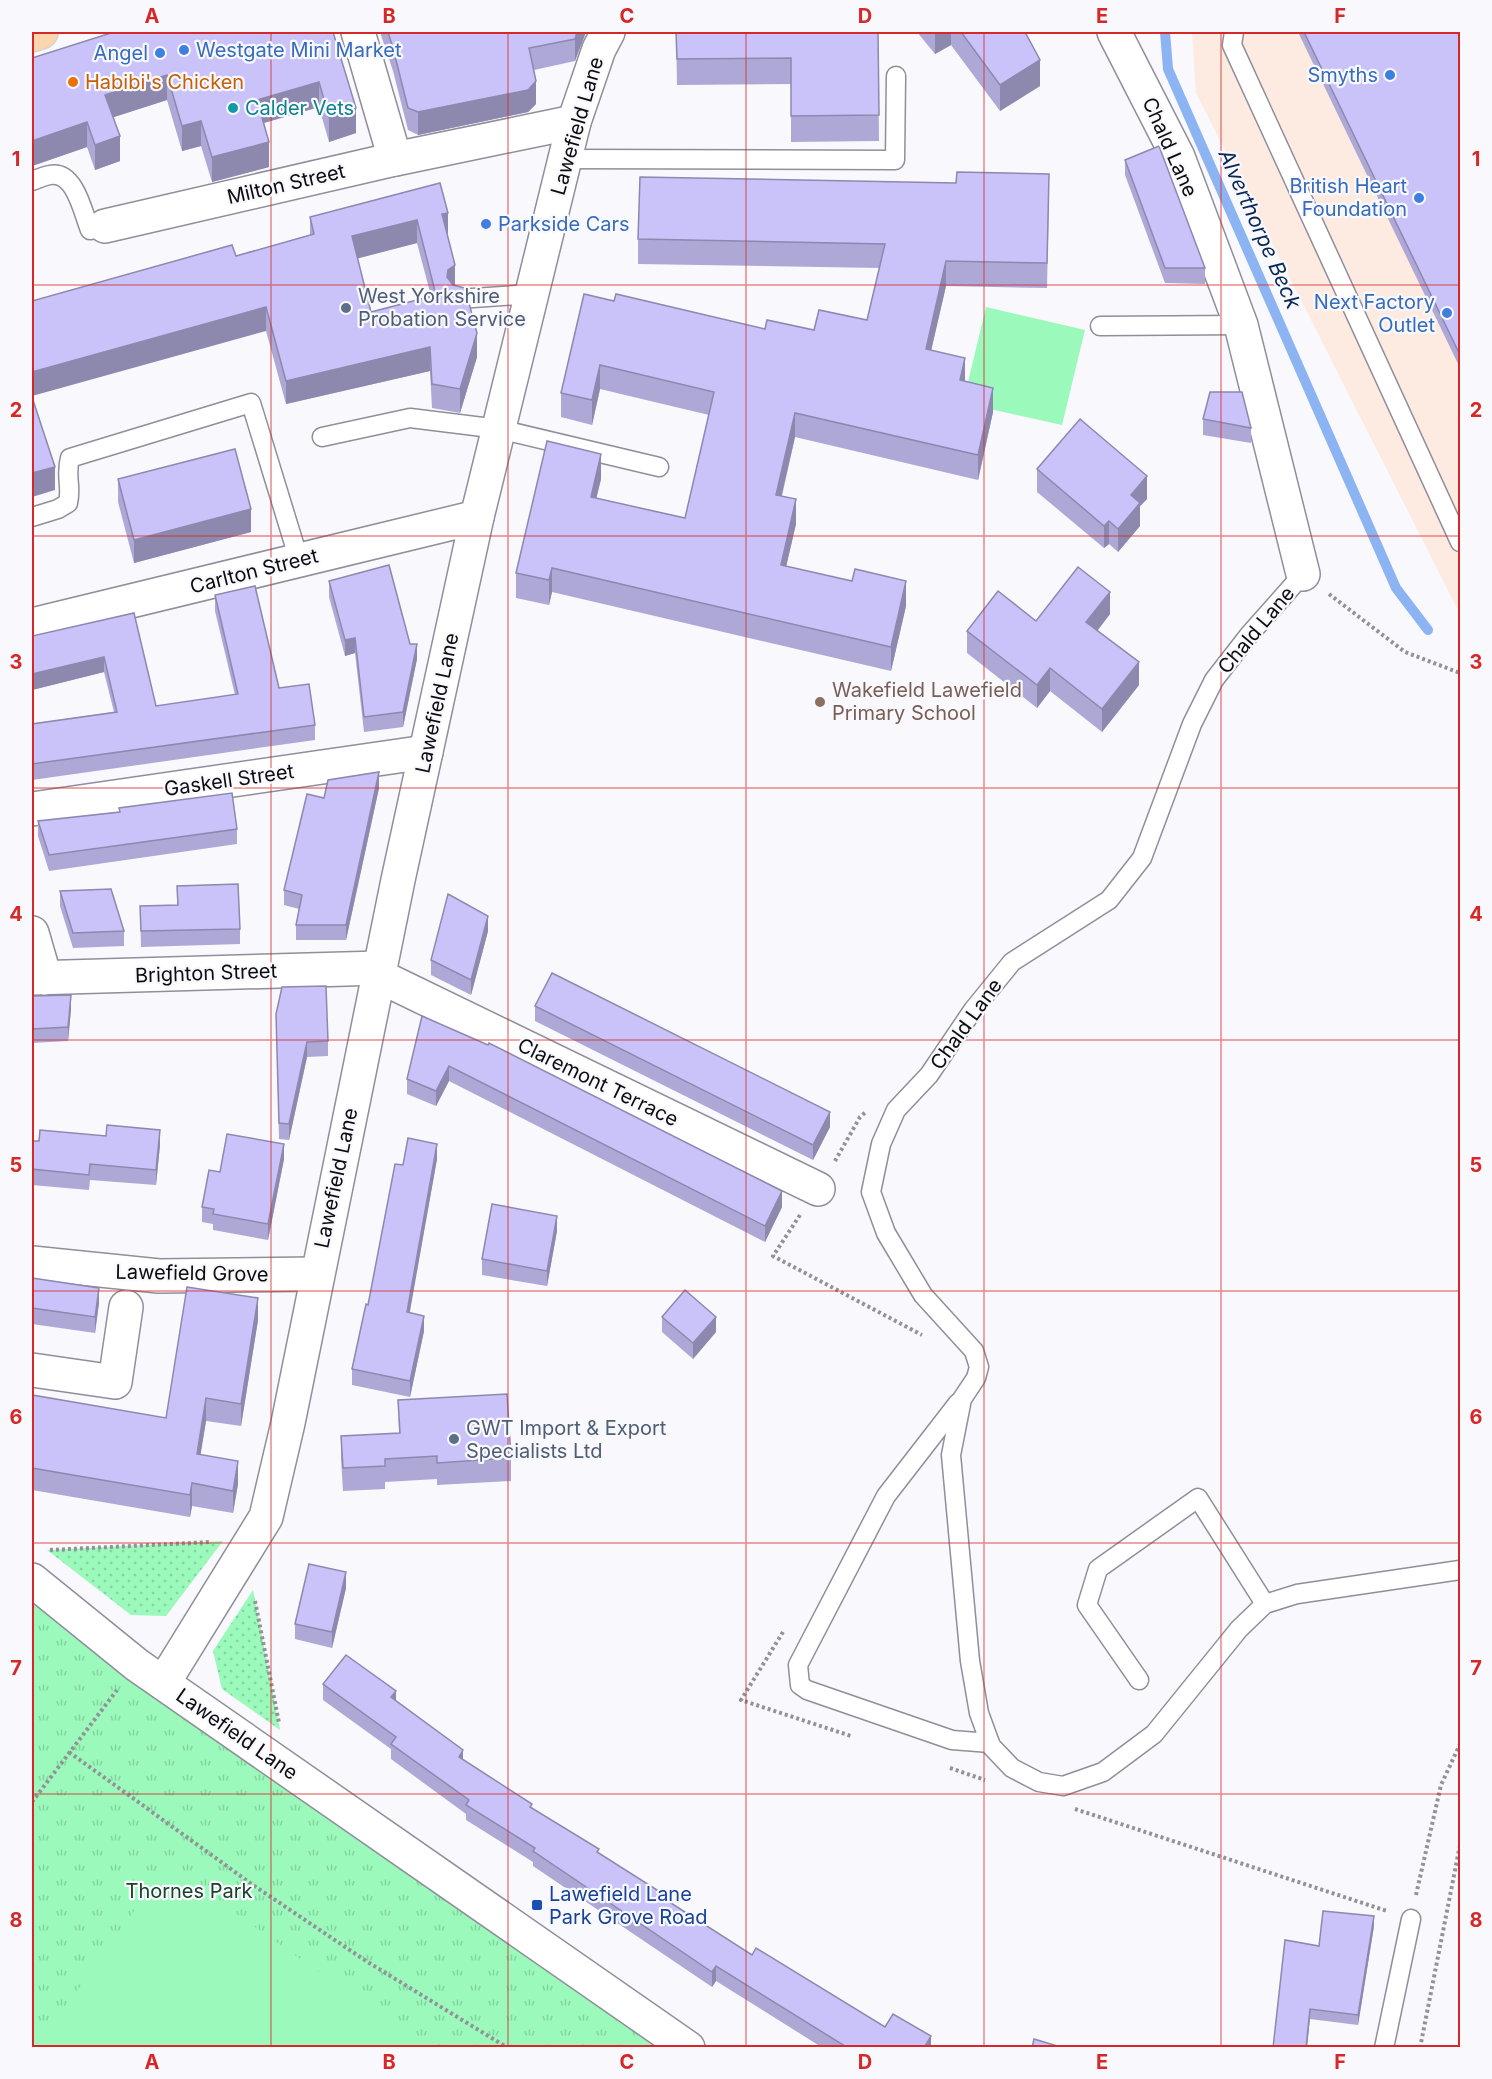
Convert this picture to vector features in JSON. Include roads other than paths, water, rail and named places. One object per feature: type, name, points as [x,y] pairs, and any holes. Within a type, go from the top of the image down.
[{"type":"highway","points":[[32,35],[41,32]]},
{"type":"street","points":[[358,32],[395,159]]},
{"type":"street","name":"Lawefield Lane","points":[[608,32],[574,122],[477,517],[379,972],[316,1274],[288,1423],[266,1517],[249,1545],[150,1673],[688,2048]]},
{"type":"street","name":"Chald Lane","points":[[1114,32],[1178,158],[1241,325],[1304,574]]},
{"type":"street","name":"Milton Street","points":[[105,226],[395,159],[574,122]]},
{"type":"street","name":"Carlton Street","points":[[32,625],[477,517]]},
{"type":"street","name":"Gaskell Street","points":[[32,809],[426,752]]},
{"type":"street","points":[[32,933],[38,978]]},
{"type":"street","name":"Brighton Street","points":[[38,978],[379,972]]},
{"type":"street","name":"Claremont Terrace","points":[[379,972],[818,1189]]},
{"type":"street","name":"Lawefield Grove","points":[[32,1263],[159,1276],[316,1274]]},
{"type":"street","points":[[32,1370],[115,1382],[126,1308]]},
{"type":"street","points":[[32,1580],[150,1673]]},
{"type":"lane","points":[[1233,32],[1232,45],[1461,542]]},
{"type":"lane","points":[[565,159],[895,160],[896,76]]},
{"type":"lane","name":"Milton Street","points":[[32,181],[52,174],[63,178],[71,185],[90,230],[105,226]]},
{"type":"lane","points":[[458,299],[532,294]]},
{"type":"lane","points":[[1100,326],[1241,325]]},
{"type":"lane","points":[[32,517],[68,503],[70,492],[66,472],[70,458],[251,403],[299,560]]},
{"type":"lane","points":[[322,438],[410,418],[499,429],[659,467]]},
{"type":"lane","name":"Chald Lane","points":[[962,1399],[976,1378],[979,1367],[974,1351],[923,1295],[886,1233],[871,1192],[880,1144],[897,1110],[929,1075],[973,1010],[1012,962],[1109,900],[1131,875],[1142,858],[1192,724],[1214,680],[1249,635],[1304,574]]},
{"type":"lane","points":[[962,1399],[886,1496],[798,1665],[798,1676],[800,1685],[829,1698],[952,1740],[990,1743]]},
{"type":"lane","points":[[962,1399],[951,1455],[959,1564],[971,1671],[979,1713],[990,1743],[1012,1768],[1039,1782],[1063,1786],[1103,1772],[1154,1734],[1239,1629],[1265,1604],[1297,1594],[1461,1570]]},
{"type":"lane","points":[[1139,1680],[1087,1605],[1098,1569],[1198,1498],[1265,1604]]},
{"type":"lane","points":[[1384,2048],[1411,1919]]},
{"type":"waterway","name":"Alverthorpe Beck","points":[[1165,32],[1168,69],[1396,588],[1428,630]]},
{"type":"place","name":"Westgate Mini Market","points":[[184,50]]},
{"type":"place","name":"Angel","points":[[160,53]]},
{"type":"place","name":"Smyths","points":[[1390,75]]},
{"type":"place","name":"Habibi's Chicken","points":[[73,82]]},
{"type":"place","name":"Calder Vets","points":[[233,108]]},
{"type":"place","name":"British Heart Foundation","points":[[1419,198]]},
{"type":"place","name":"Parkside Cars","points":[[486,224]]},
{"type":"place","name":"West Yorkshire Probation Service","points":[[346,308]]},
{"type":"place","name":"Next Factory Outlet","points":[[1447,313]]},
{"type":"place","name":"Wakefield Lawefield Primary School","points":[[820,702]]},
{"type":"place","name":"GWT Import & Export Specialists Ltd","points":[[454,1439]]},
{"type":"place","name":"Lawefield Lane Park Grove Road","points":[[537,1905]]},
{"type":"park label","name":"Thornes Park","points":[[189,1891]]}]
